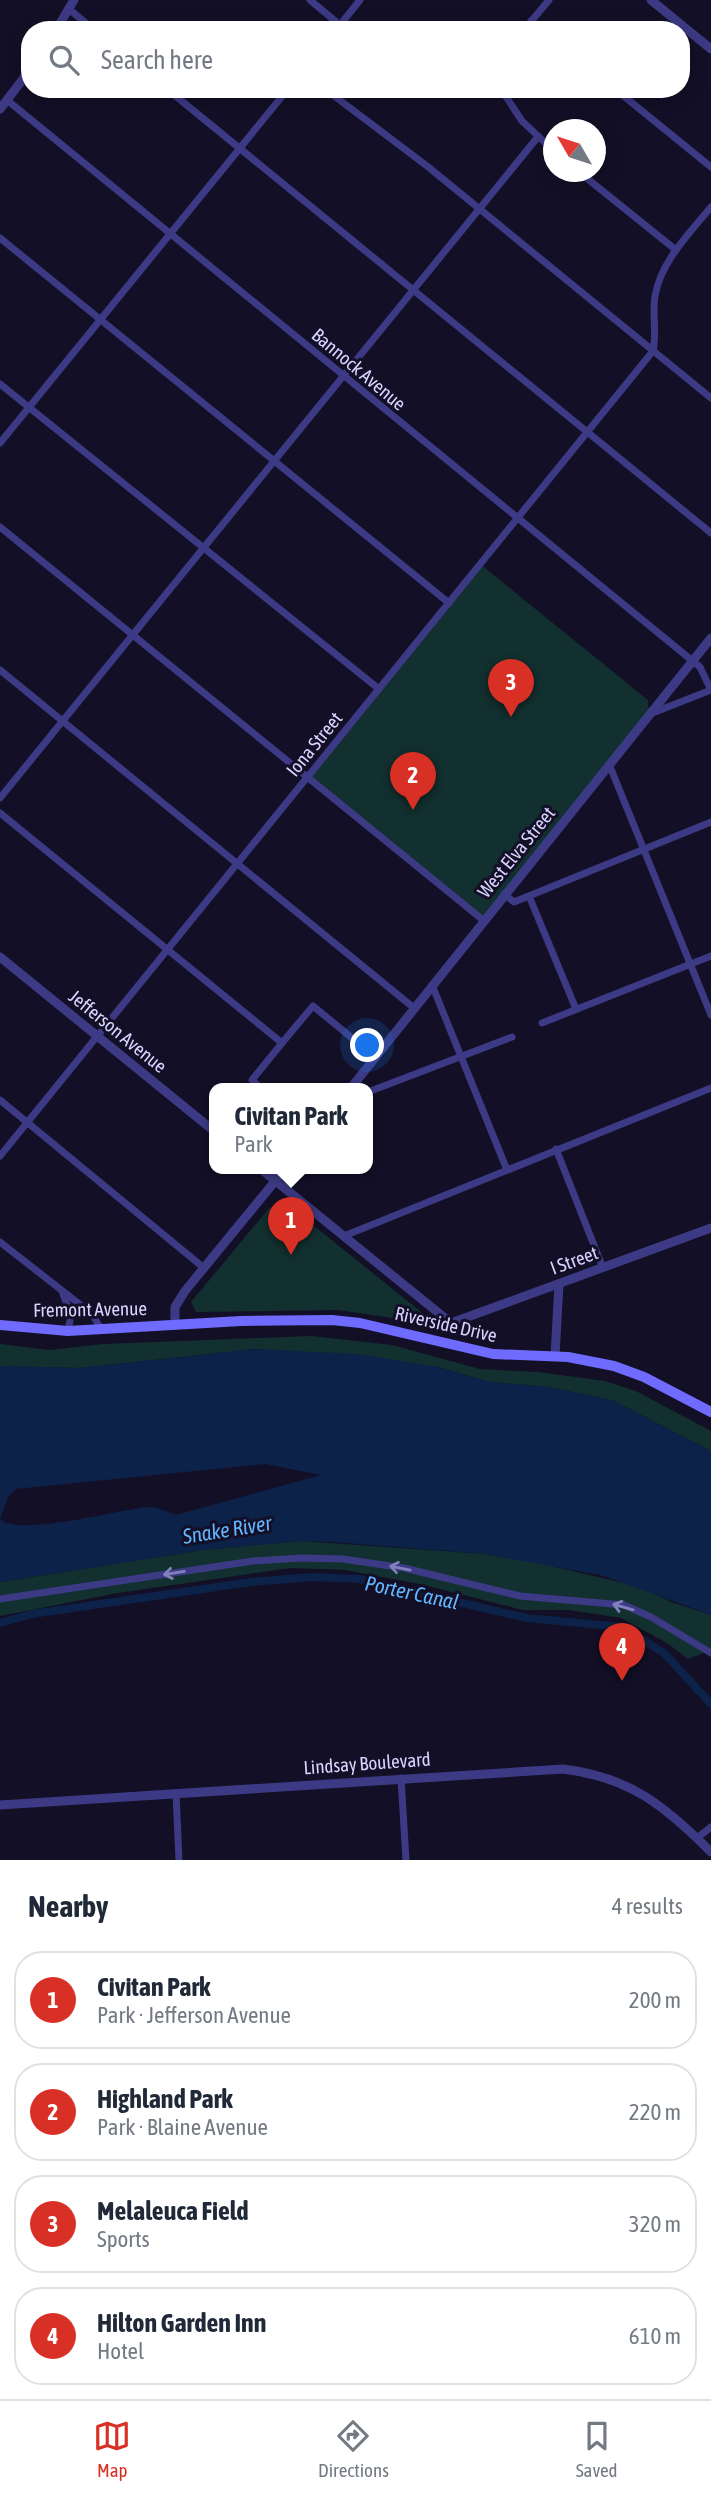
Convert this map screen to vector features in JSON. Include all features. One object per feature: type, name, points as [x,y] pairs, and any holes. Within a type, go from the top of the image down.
[{"type":"main road","name":"Fremont Avenue","points":[[0,1318],[18,1326]]},
{"type":"main road","name":"Riverside Drive","points":[[163,1325],[332,1320],[389,1328],[493,1354],[555,1356],[614,1366],[644,1377],[711,1412]]},
{"type":"main road","name":"Fremont Avenue","points":[[0,1325],[68,1331],[163,1325]]},
{"type":"street","points":[[62,21],[74,0]]},
{"type":"street","points":[[310,0],[333,21]]},
{"type":"street","points":[[346,21],[360,0]]},
{"type":"street","points":[[531,21],[548,0]]},
{"type":"street","points":[[651,0],[677,21]]},
{"type":"street","points":[[69,9],[83,21]]},
{"type":"street","points":[[690,32],[711,49]]},
{"type":"street","points":[[0,109],[21,82]]},
{"type":"street","points":[[178,98],[711,533]]},
{"type":"street","points":[[0,443],[281,98]]},
{"type":"street","points":[[337,98],[479,209],[711,398]]},
{"type":"street","points":[[506,98],[515,112],[543,143]]},
{"type":"street","points":[[626,98],[711,167]]},
{"type":"street","name":"Bannock Avenue","points":[[7,100],[700,667],[711,690]]},
{"type":"street","points":[[0,799],[537,138]]},
{"type":"street","points":[[591,182],[676,250]]},
{"type":"street","points":[[653,351],[655,296],[662,274],[676,250],[711,207]]},
{"type":"street","points":[[0,239],[449,603]]},
{"type":"street","name":"Iona Street","points":[[0,1156],[653,351]]},
{"type":"street","points":[[0,384],[379,689]]},
{"type":"street","points":[[0,527],[483,920]]},
{"type":"street","name":"West Elva Street","points":[[355,1083],[711,638]]},
{"type":"street","points":[[0,670],[414,1008]]},
{"type":"street","points":[[649,715],[711,690]]},
{"type":"street","points":[[609,764],[711,1015]]},
{"type":"street","points":[[0,813],[282,1043]]},
{"type":"street","points":[[504,894],[514,902],[711,822]]},
{"type":"street","points":[[529,896],[576,1009]]},
{"type":"street","points":[[542,1023],[711,956]]},
{"type":"street","name":"Jefferson Avenue","points":[[0,957],[209,1127]]},
{"type":"street","points":[[432,985],[508,1170]]},
{"type":"street","points":[[255,1083],[252,1080],[313,1006],[375,1057]]},
{"type":"street","points":[[373,1090],[512,1037]]},
{"type":"street","points":[[266,1174],[344,1236],[711,1088]]},
{"type":"street","points":[[0,1100],[204,1268]]},
{"type":"street","points":[[556,1149],[603,1268]]},
{"type":"street","points":[[175,1325],[175,1307],[281,1174]]},
{"type":"street","name":"I Street","points":[[344,1236],[448,1322],[458,1322],[711,1228]]},
{"type":"street","points":[[0,1242],[92,1314],[100,1327]]},
{"type":"street","points":[[555,1356],[559,1284]]},
{"type":"street","points":[[62,1293],[71,1315],[68,1331]]},
{"type":"street","points":[[0,1599],[253,1561],[343,1559],[404,1568],[520,1596],[624,1605],[651,1617],[708,1651]]},
{"type":"street","name":"Lindsay Boulevard","points":[[0,1805],[547,1769],[584,1771],[610,1778],[646,1795],[711,1852]]},
{"type":"street","points":[[401,1778],[406,1860]]},
{"type":"street","points":[[176,1793],[179,1860]]},
{"type":"street","points":[[697,1838],[711,1827]]},
{"type":"green space","points":[[480,564],[648,700],[649,715],[483,920],[307,777]]},
{"type":"green space","points":[[270,1207],[293,1209],[440,1327],[457,1330],[460,1336],[399,1319],[338,1310],[196,1312],[191,1302]]},
{"type":"green space","points":[[311,1336],[392,1345],[480,1369],[538,1372],[605,1381],[636,1391],[711,1431],[711,1451],[614,1401],[549,1387],[490,1382],[437,1367],[257,1349],[79,1368],[0,1366],[0,1344],[50,1350],[103,1344]]},
{"type":"green space","points":[[302,1541],[486,1554],[641,1587],[671,1602],[711,1615],[711,1650],[688,1659],[667,1643],[621,1618],[569,1610],[523,1610],[420,1584],[345,1570],[291,1568],[118,1593],[0,1616],[0,1582],[203,1550]]},
{"type":"water","name":"Snake River","points":[[257,1349],[357,1354],[437,1367],[490,1382],[549,1387],[614,1401],[711,1451],[711,1615],[604,1576],[486,1554],[333,1542],[302,1541],[203,1550],[0,1582],[0,1519],[0,1366],[79,1368]],"holes":[[[265,1464],[321,1475],[176,1515],[150,1507],[48,1524],[10,1524],[0,1519],[8,1497],[16,1489]]]},
{"type":"waterway","name":"Porter Canal","points":[[0,1623],[32,1614],[251,1582],[312,1577],[359,1579],[527,1618],[622,1627],[664,1653],[711,1704]]},
{"type":"place","name":"Melaleuca Field","points":[[511,717]]},
{"type":"place","name":"Highland Park","points":[[413,810]]},
{"type":"place","name":"Civitan Park","points":[[291,1255]]},
{"type":"place","name":"Hilton Garden Inn","points":[[622,1681]]}]
